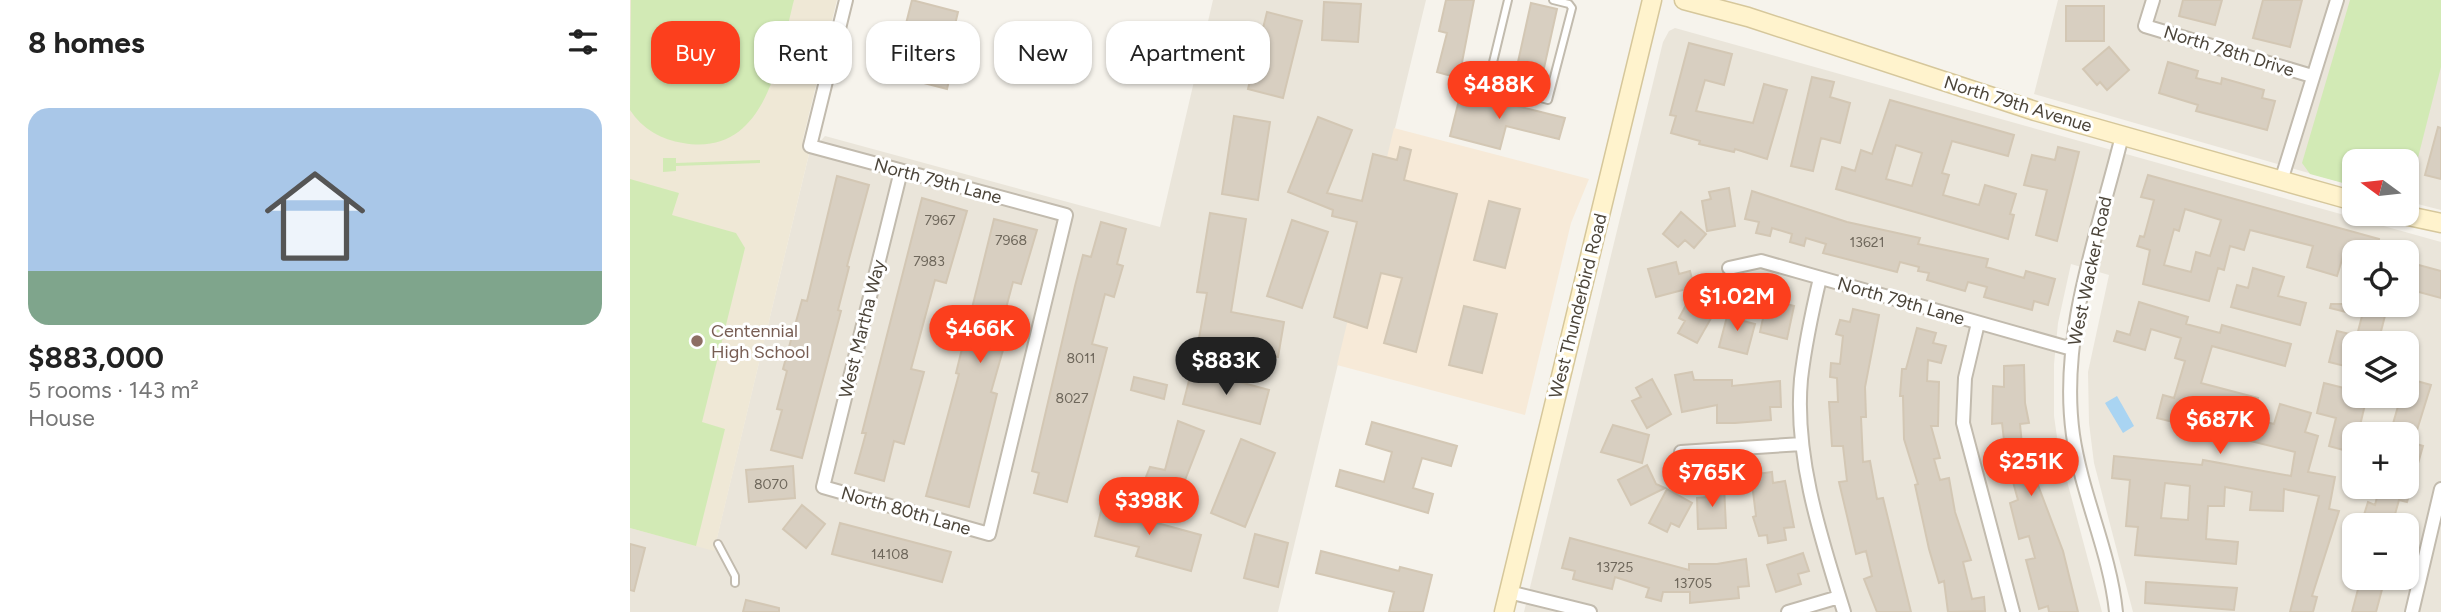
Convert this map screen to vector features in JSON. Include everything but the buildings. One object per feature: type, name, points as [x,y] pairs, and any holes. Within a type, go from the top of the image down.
[{"type":"street","name":"North 79th Lane","points":[[846,0],[810,146],[1066,215],[989,534]]},
{"type":"street","name":"West Thunderbird Road","points":[[1504,612],[1652,0]]},
{"type":"street","name":"North 79th Avenue","points":[[1684,0],[1748,17],[2122,136],[2342,198]]},
{"type":"street","name":"North 78th Drive","points":[[2153,0],[2145,26],[2312,76]]},
{"type":"street","points":[[2281,181],[2337,0]]},
{"type":"street","name":"West Wacker Road","points":[[2116,612],[2075,444],[2071,413],[2073,349],[2122,136]]},
{"type":"street","name":"West Martha Way","points":[[823,487],[901,171]]},
{"type":"street","points":[[2419,218],[2441,223]]},
{"type":"street","name":"North 79th Lane","points":[[1729,268],[1761,261],[2073,349]]},
{"type":"street","points":[[1820,278],[1808,331],[1801,381],[1802,444],[1818,522],[1844,612]]},
{"type":"street","points":[[1978,323],[1965,378],[1963,423],[2013,612]]},
{"type":"street","points":[[1681,452],[1802,444]]},
{"type":"street","name":"North 80th Lane","points":[[823,487],[989,534]]},
{"type":"street","points":[[2412,612],[2441,489]]},
{"type":"street","points":[[1509,592],[1590,612]]},
{"type":"street","points":[[1788,612],[1839,597]]},
{"type":"lane","points":[[1508,0],[1488,83],[1548,100],[1572,8],[1569,4],[1553,0]]},
{"type":"lane","points":[[718,544],[735,576],[735,583]]},
{"type":"shaded area","name":"Centennial High School","points":[[630,0],[837,0],[832,21],[754,21],[754,84],[816,84],[803,139],[809,154],[714,551],[630,528]]},
{"type":"shaded area","points":[[1213,0],[1426,0],[1278,612],[630,612],[630,528],[714,550],[809,154],[825,136],[1160,227],[1193,84],[1270,84],[1270,21],[1208,21]]},
{"type":"shaded area","points":[[2058,0],[2441,0],[2441,210],[2419,204],[2419,149],[2342,149],[2342,183],[2034,94]]},
{"type":"shaded area","points":[[1675,28],[2342,214],[2342,226],[2384,226],[2441,242],[2441,612],[2133,612],[2094,463],[2089,423],[2088,372],[2109,275],[2071,264],[2058,323],[2054,364],[2054,416],[2059,451],[2102,612],[1524,612],[1663,42],[1669,31]]},
{"type":"shaded area","points":[[1394,128],[1589,179],[1571,223],[1525,415],[1337,365]]},
{"type":"green space","points":[[631,0],[794,0],[789,21],[754,21],[754,84],[770,84],[751,120],[734,135],[711,144],[683,143],[653,132],[640,123],[630,110]]},
{"type":"green space","points":[[2350,0],[2441,0],[2441,67],[2419,154],[2419,149],[2342,149],[2342,183],[2310,174],[2302,163]]},
{"type":"green space","points":[[663,158],[676,158],[676,163],[760,160],[760,163],[676,166],[676,171],[663,172]]},
{"type":"green space","points":[[630,179],[679,193],[672,215],[736,233],[745,248],[702,422],[725,429],[696,546],[630,528]]},
{"type":"water","points":[[2117,396],[2134,426],[2123,433],[2105,403]]},
{"type":"place","name":"Centennial High School","points":[[697,341]]}]
